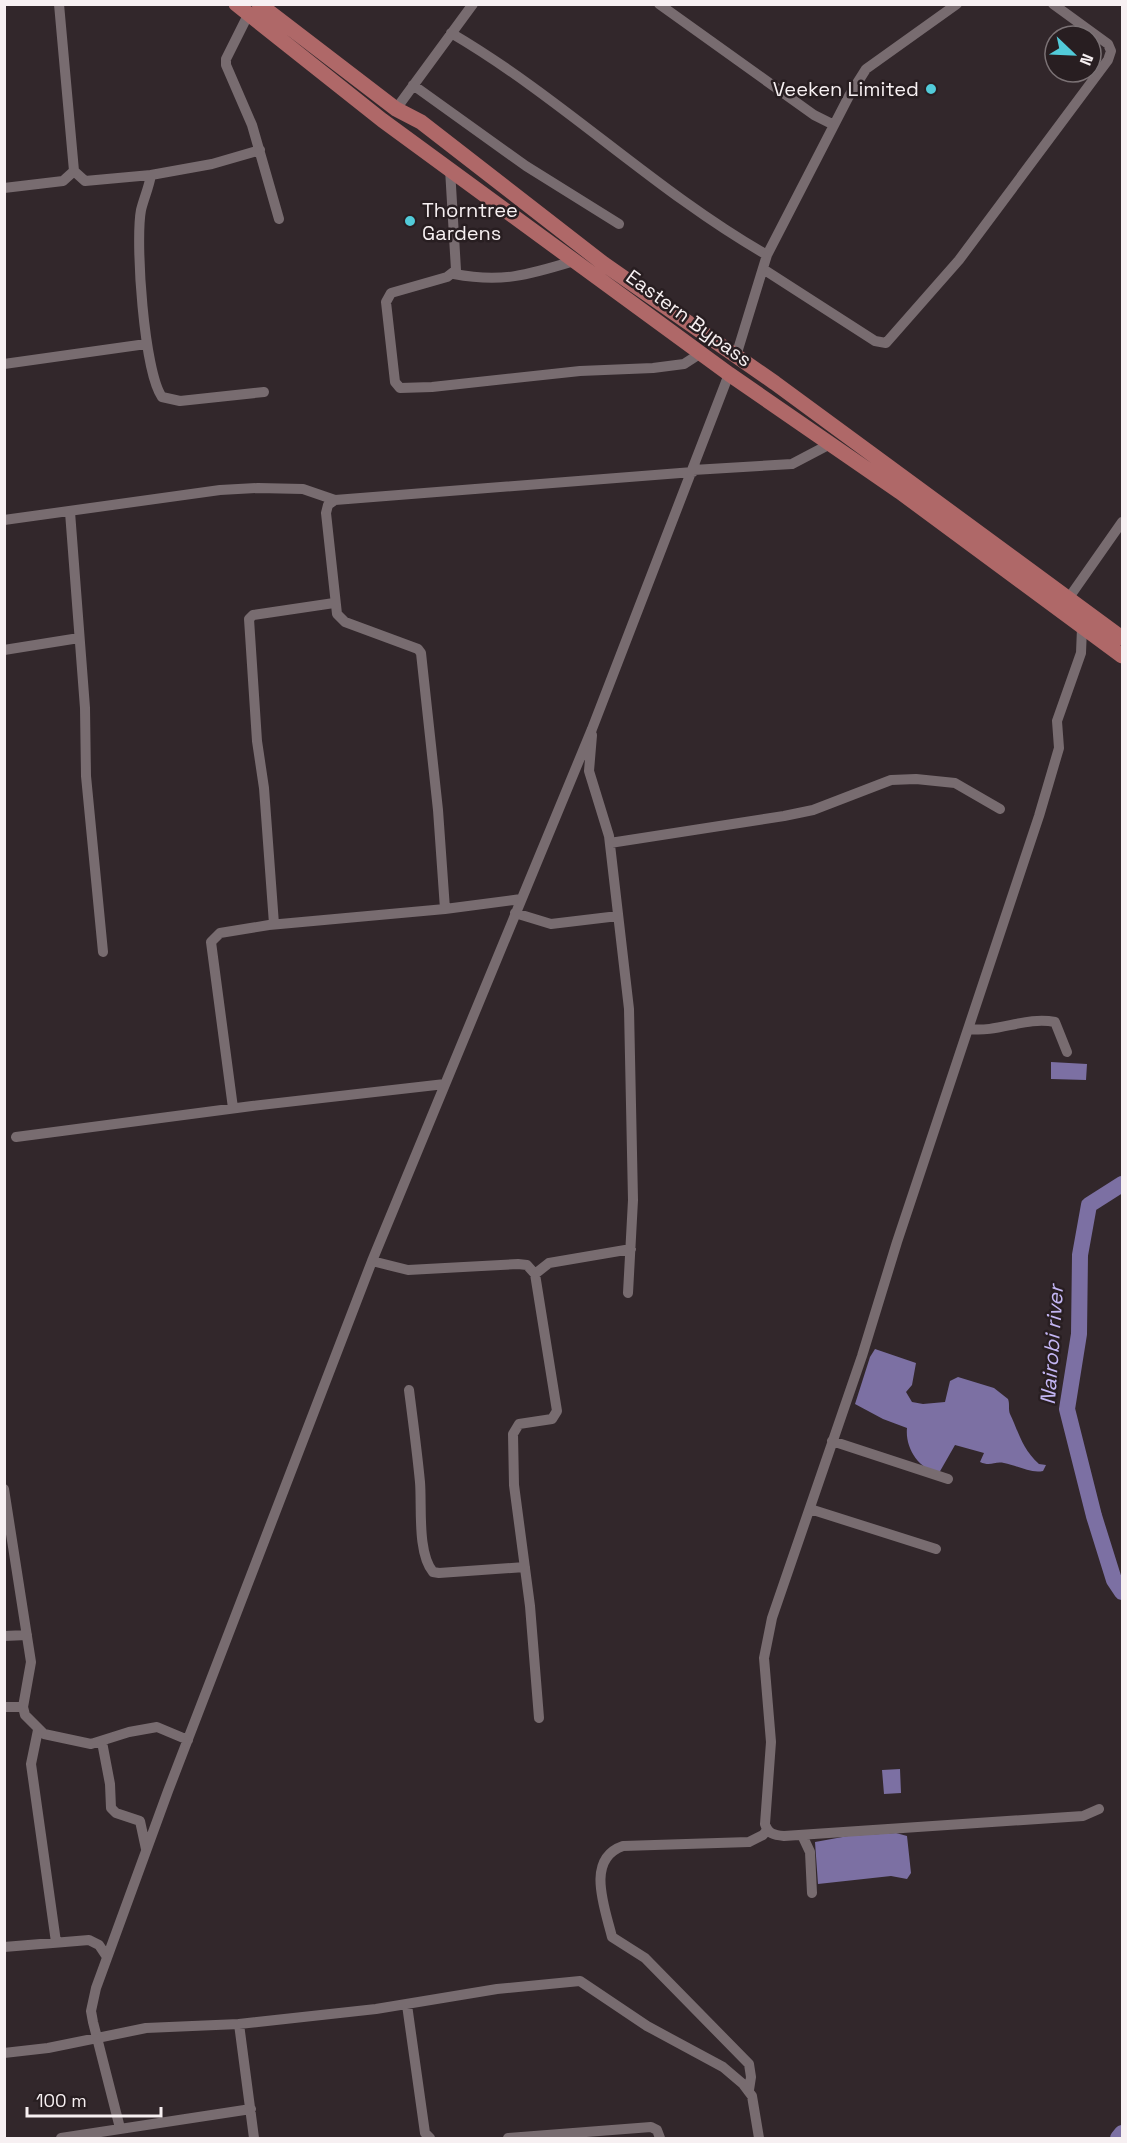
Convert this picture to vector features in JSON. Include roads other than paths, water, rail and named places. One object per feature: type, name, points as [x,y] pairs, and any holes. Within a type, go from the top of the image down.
[{"type":"main road","name":"Eastern Bypass","points":[[236,4],[254,10],[396,110],[422,122],[604,264],[736,356],[1122,638]]},
{"type":"main road","name":"Eastern Bypass","points":[[254,10],[382,120],[729,374],[832,443],[1122,656]]},
{"type":"street","points":[[59,4],[74,171],[85,181],[151,175],[212,164],[260,150]]},
{"type":"street","points":[[396,110],[473,4]]},
{"type":"street","points":[[659,4],[814,115],[834,125]]},
{"type":"street","points":[[736,356],[767,255],[834,125],[866,69],[957,4]]},
{"type":"street","points":[[763,269],[875,341],[886,343],[959,260],[1108,60],[1111,51],[1108,44],[1053,4]]},
{"type":"street","points":[[254,10],[226,59],[260,150],[279,219]]},
{"type":"street","points":[[451,33],[574,119],[720,227],[767,255]]},
{"type":"street","points":[[413,86],[526,166],[619,224]]},
{"type":"street","points":[[450,169],[458,264],[454,274]]},
{"type":"street","points":[[4,188],[63,181],[74,171]]},
{"type":"street","points":[[151,175],[141,212],[146,344],[157,390],[162,397],[170,400],[264,392]]},
{"type":"street","points":[[574,261],[523,277],[481,279],[454,274],[391,292],[386,302],[395,382],[400,388],[432,387],[580,371],[653,368],[684,364],[701,353]]},
{"type":"street","points":[[4,364],[146,344]]},
{"type":"street","points":[[120,2128],[91,2010],[107,1957],[372,1261],[592,729],[729,374]]},
{"type":"street","points":[[4,520],[219,490],[303,489],[335,500],[472,492],[792,464],[832,443]]},
{"type":"street","points":[[335,500],[328,505],[326,513],[337,614],[345,622],[418,649],[421,653],[438,810],[445,909]]},
{"type":"street","points":[[70,512],[86,708],[86,776],[103,952]]},
{"type":"street","points":[[1068,599],[1122,522]]},
{"type":"street","points":[[274,924],[264,788],[257,741],[249,619],[253,615],[334,603]]},
{"type":"street","points":[[759,2139],[749,2090],[749,2064],[645,1958],[612,1937],[600,1880],[607,1857],[614,1849],[624,1846],[749,1842],[763,1835],[767,1830],[765,1801],[771,1742],[764,1658],[767,1636],[1054,767],[1059,748],[1057,721],[1081,653],[1082,628]]},
{"type":"street","points":[[4,650],[79,638]]},
{"type":"street","points":[[592,729],[588,771],[606,821],[610,843],[629,1009],[633,1112],[631,1250],[628,1293]]},
{"type":"street","points":[[610,843],[813,810],[891,780],[933,778],[955,783],[1000,809]]},
{"type":"street","points":[[233,1108],[211,942],[220,933],[274,924],[445,909],[521,899]]},
{"type":"street","points":[[515,913],[551,924],[618,916]]},
{"type":"street","points":[[969,1029],[987,1032],[1011,1023],[1050,1021],[1058,1026],[1067,1052]]},
{"type":"street","points":[[16,1137],[233,1108],[445,1084]]},
{"type":"street","points":[[535,1274],[549,1263],[631,1250]]},
{"type":"street","points":[[372,1261],[408,1270],[518,1264],[527,1265],[535,1274],[557,1411],[552,1419],[519,1424],[513,1434],[514,1485],[525,1567],[539,1718]]},
{"type":"street","points":[[409,1390],[420,1484],[422,1534],[429,1567],[439,1574],[525,1567]]},
{"type":"street","points":[[832,1441],[948,1479]]},
{"type":"street","points":[[4,1489],[31,1662],[22,1707],[25,1715],[44,1734],[91,1744],[129,1732],[157,1727],[188,1740]]},
{"type":"street","points":[[810,1509],[936,1550]]},
{"type":"street","points":[[4,1636],[27,1635]]},
{"type":"street","points":[[4,1707],[22,1707]]},
{"type":"street","points":[[38,1730],[31,1764],[56,1942]]},
{"type":"street","points":[[102,1742],[110,1784],[111,1808],[116,1813],[140,1821],[146,1851]]},
{"type":"street","points":[[767,1830],[773,1835],[802,1835],[1083,1816],[1099,1809]]},
{"type":"street","points":[[802,1835],[810,1852],[812,1893]]},
{"type":"street","points":[[4,1947],[82,1940],[113,1941]]},
{"type":"street","points":[[94,1942],[107,1957]]},
{"type":"street","points":[[4,2053],[48,2048],[146,2028],[239,2024],[407,2005],[497,1989],[580,1981],[647,2026],[723,2067],[749,2090]]},
{"type":"street","points":[[407,2005],[426,2133],[429,2139]]},
{"type":"street","points":[[239,2024],[254,2139]]},
{"type":"street","points":[[61,2139],[251,2109]]},
{"type":"street","points":[[508,2139],[651,2127],[657,2130],[660,2139]]},
{"type":"waterway","name":"Nairobi river","points":[[1122,1184],[1089,1205],[1080,1255],[1079,1334],[1067,1409],[1094,1516],[1114,1580],[1122,1592]]},
{"type":"waterway","name":"Nairobi river","points":[[1118,2138],[1122,2133]]},
{"type":"place","name":"Veeken Limited","points":[[931,89]]},
{"type":"place","name":"Thorntree Gardens","points":[[410,221]]}]
